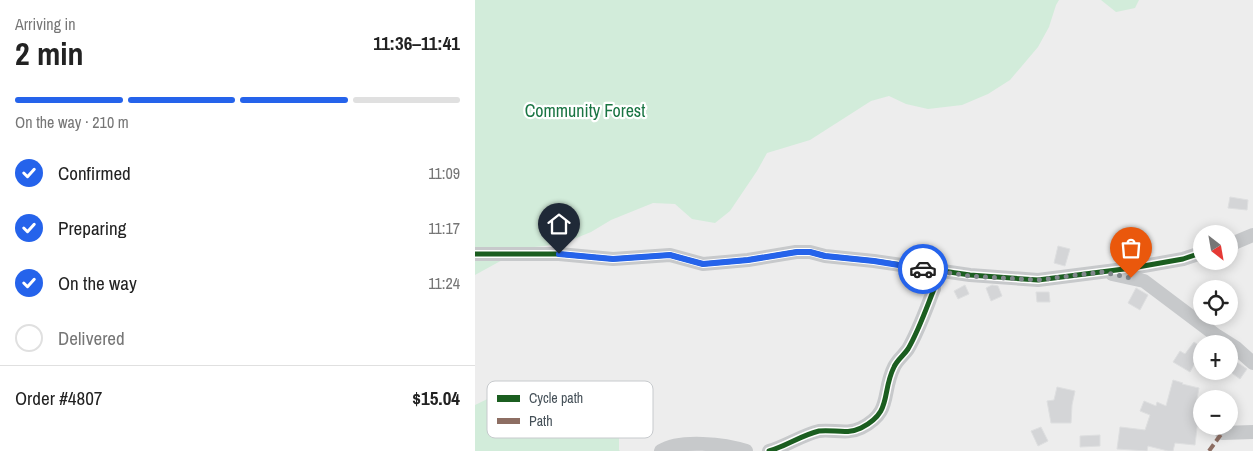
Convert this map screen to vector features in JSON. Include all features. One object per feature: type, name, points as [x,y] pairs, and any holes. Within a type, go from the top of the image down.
[{"type":"street","points":[[1238,241],[1253,235]]},
{"type":"street","points":[[475,254],[559,254],[613,259],[670,255],[703,264],[810,252],[825,256],[874,261],[970,276],[1038,280],[1141,266],[1193,255]]},
{"type":"street","points":[[769,451],[782,447],[801,437],[821,431],[851,432],[872,421],[879,414],[884,404],[891,373],[911,344],[934,289],[927,270]]},
{"type":"street","points":[[1102,272],[1144,281],[1236,348],[1253,363]]},
{"type":"street","points":[[1238,432],[1253,432]]},
{"type":"street","points":[[661,451],[667,447],[683,445],[717,444],[746,451]]},
{"type":"green space","name":"Community Forest","points":[[475,0],[1059,0],[1049,27],[1038,47],[1010,80],[988,94],[962,105],[928,109],[906,104],[889,96],[871,101],[810,140],[767,153],[730,211],[715,223],[692,219],[675,204],[653,203],[611,220],[591,232],[569,241],[524,248],[475,275]]},
{"type":"green space","points":[[1101,0],[1139,0],[1135,8],[1116,12]]},
{"type":"green space","points":[[487,399],[487,438],[619,438],[620,451],[475,451],[475,405]]},
{"type":"building","points":[[1230,197],[1248,200],[1247,210],[1228,208]]},
{"type":"building","points":[[1058,246],[1070,249],[1065,266],[1054,263]]},
{"type":"building","points":[[965,285],[969,294],[958,299],[954,291]]},
{"type":"building","points":[[992,285],[998,286],[1002,296],[991,301],[986,288]]},
{"type":"building","points":[[1136,288],[1148,295],[1140,310],[1128,303]]},
{"type":"building","points":[[1036,292],[1049,292],[1050,302],[1037,302]]},
{"type":"building","points":[[1193,343],[1193,367],[1190,372],[1173,362],[1180,351],[1185,354]]},
{"type":"building","points":[[1238,363],[1247,369],[1240,379],[1238,378]]},
{"type":"building","points":[[1173,380],[1199,388],[1199,390],[1193,390],[1193,435],[1196,435],[1195,445],[1175,443],[1173,451],[1148,446],[1147,451],[1117,449],[1120,427],[1145,430],[1150,415],[1140,411],[1144,401],[1156,406],[1157,402],[1166,406]]},
{"type":"building","points":[[1057,387],[1075,391],[1071,423],[1051,423],[1047,401],[1054,400]]},
{"type":"building","points":[[1041,427],[1048,441],[1038,446],[1031,431]]},
{"type":"building","points":[[1100,435],[1100,446],[1080,447],[1080,436]]},
{"type":"marked path","points":[[1209,451],[1221,435]]},
{"type":"cycle path","points":[[475,254],[559,254],[613,259],[670,255],[703,264],[748,260],[796,252],[810,252],[825,256],[970,275],[1038,280],[1132,268],[1193,256]]},
{"type":"cycle path","points":[[769,451],[819,431],[856,430],[871,422],[878,415],[885,401],[890,376],[897,362],[912,342],[934,289],[927,270]]},
{"type":"way so far","points":[[923,269],[970,276],[1038,280],[1102,272],[1131,278]]},
{"type":"route","points":[[559,254],[613,259],[670,255],[703,264],[810,252],[825,256],[923,269]]}]
